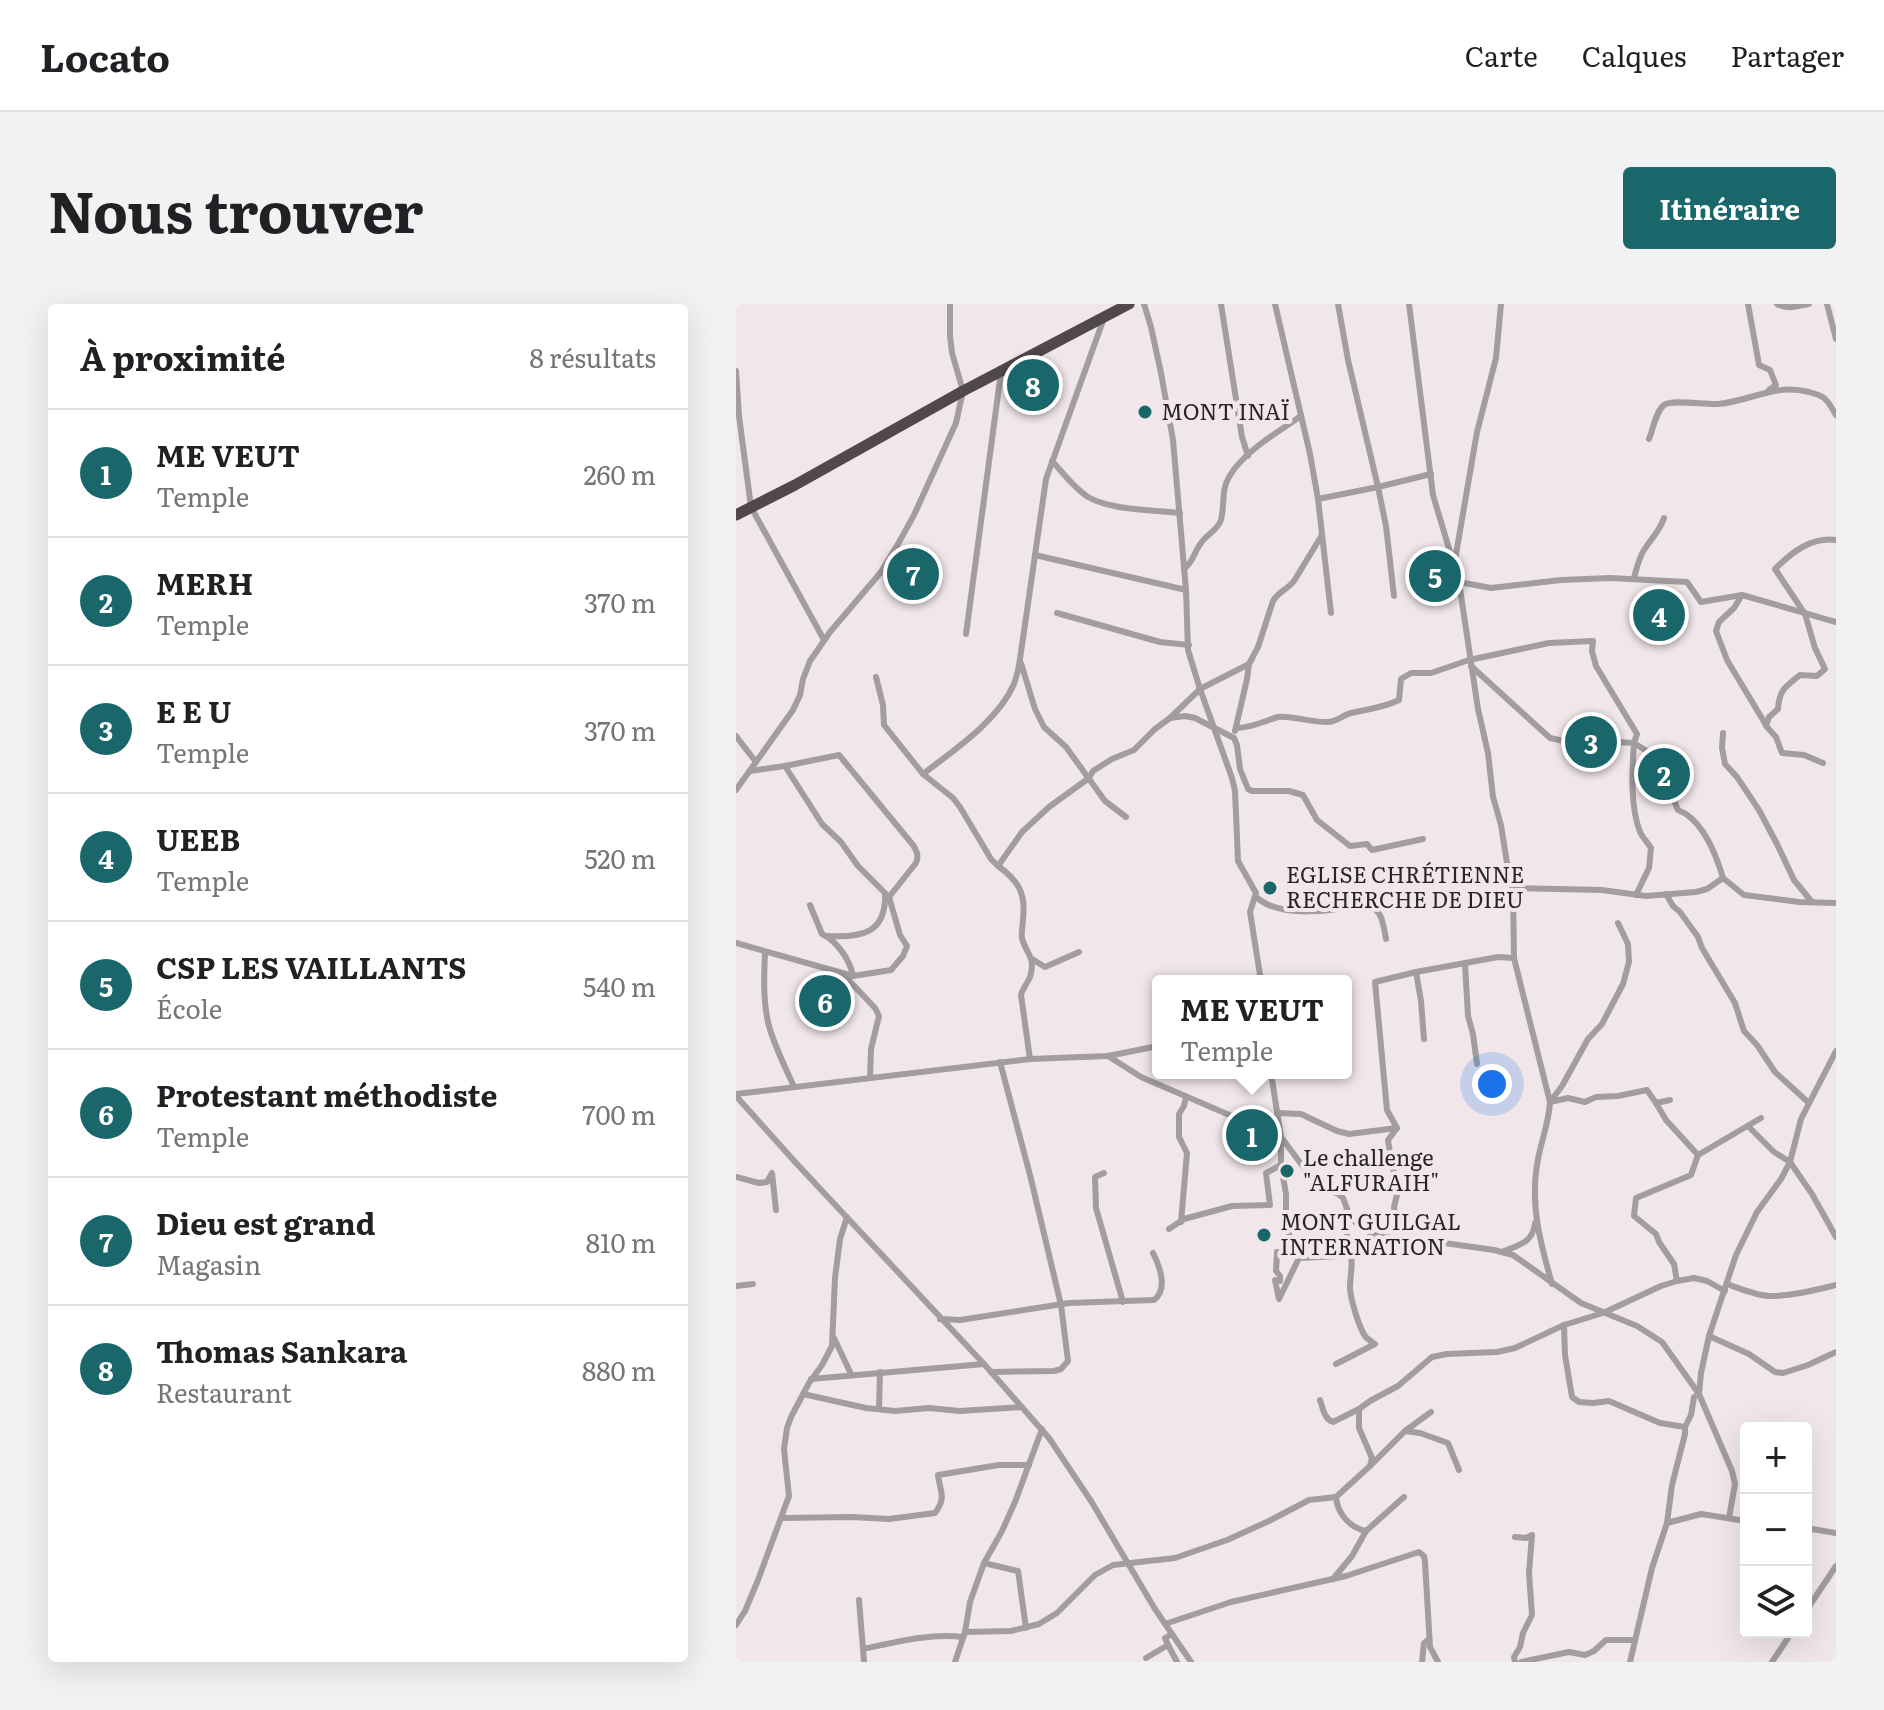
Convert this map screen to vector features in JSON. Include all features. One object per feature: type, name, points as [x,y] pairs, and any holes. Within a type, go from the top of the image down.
[{"type":"highway","points":[[736,515],[1129,304]]},
{"type":"street","points":[[736,790],[793,710],[810,661],[881,572],[904,534],[956,423],[963,391],[951,345],[950,304]]},
{"type":"street","points":[[1144,304],[1155,342],[1171,427],[1190,658],[1235,791],[1237,856],[1255,889],[1256,897],[1250,912],[1260,975]]},
{"type":"street","points":[[1221,304],[1242,437],[1248,456]]},
{"type":"street","points":[[1275,304],[1318,499],[1331,613]]},
{"type":"street","points":[[1338,304],[1386,526],[1394,596]]},
{"type":"street","points":[[1409,304],[1433,495],[1459,582],[1493,797],[1513,888],[1514,958],[1550,1102],[1534,1192],[1542,1251],[1552,1284]]},
{"type":"street","points":[[1454,564],[1477,432],[1496,358],[1501,304]]},
{"type":"street","points":[[1748,304],[1759,365],[1770,370],[1776,385],[1767,393]]},
{"type":"street","points":[[1777,304],[1796,307],[1809,304]]},
{"type":"street","points":[[1825,304],[1836,339]]},
{"type":"street","points":[[923,774],[972,736],[996,711],[1013,685],[1020,659],[1046,479],[1104,318]]},
{"type":"street","points":[[736,371],[751,507],[824,640]]},
{"type":"street","points":[[966,634],[1001,372]]},
{"type":"street","points":[[1649,439],[1660,409],[1671,401],[1722,404],[1779,389],[1793,389],[1821,396],[1836,415]]},
{"type":"street","points":[[1184,569],[1193,560],[1200,543],[1221,522],[1222,498],[1231,473],[1248,456],[1301,416]]},
{"type":"street","points":[[1052,461],[1088,497],[1121,506],[1180,513]]},
{"type":"street","points":[[1318,499],[1431,474]]},
{"type":"street","points":[[1634,578],[1638,561],[1661,528],[1664,518]]},
{"type":"street","points":[[1322,535],[1290,587],[1273,601],[1249,664],[1234,738],[1240,769],[1248,789],[1252,791],[1289,791],[1303,795],[1317,820],[1350,846],[1367,844],[1372,850],[1423,839]]},
{"type":"street","points":[[1766,726],[1769,717],[1778,709],[1779,695],[1787,685],[1800,675],[1817,676],[1825,669],[1805,614],[1775,569],[1805,544],[1836,540]]},
{"type":"street","points":[[1035,555],[1186,590]]},
{"type":"street","points":[[1459,582],[1491,588],[1561,580],[1634,578],[1687,582],[1701,602],[1742,595],[1836,622]]},
{"type":"street","points":[[1742,595],[1719,622],[1716,631],[1727,660],[1766,726],[1776,737],[1782,753],[1804,755],[1823,763]]},
{"type":"street","points":[[1057,613],[1160,642],[1189,645]]},
{"type":"street","points":[[1236,728],[1251,727],[1281,716],[1327,722],[1399,700],[1401,679],[1411,673],[1431,673],[1549,643],[1593,641],[1596,666],[1637,734],[1633,764],[1635,811],[1641,834],[1651,848],[1649,868],[1636,895]]},
{"type":"street","points":[[1020,659],[1035,709],[1044,727],[1066,747],[1105,801],[1126,817]]},
{"type":"street","points":[[1470,663],[1550,738],[1573,743],[1634,743],[1650,753],[1661,769],[1678,810],[1688,814],[1713,849],[1723,878],[1744,895],[1836,903]]},
{"type":"street","points":[[998,866],[1022,832],[1049,807],[1089,778],[1093,771],[1134,750],[1200,689],[1249,664]]},
{"type":"street","points":[[876,677],[884,725],[923,774],[953,798],[991,859],[1016,881],[1024,896],[1021,934],[1032,959],[1031,976]]},
{"type":"street","points":[[1013,685],[1029,691]]},
{"type":"street","points":[[1170,718],[1185,716],[1234,738]]},
{"type":"street","points":[[1723,733],[1725,764],[1759,810],[1794,880],[1812,902]]},
{"type":"street","points":[[736,736],[756,762]]},
{"type":"street","points":[[750,771],[839,755],[918,854],[916,863],[887,895],[883,916],[877,926],[868,931],[840,937],[822,934],[810,905]]},
{"type":"street","points":[[736,943],[853,976],[891,970],[907,949],[887,895],[822,824],[785,766]]},
{"type":"street","points":[[1084,769],[1093,771]]},
{"type":"street","points":[[1513,888],[1666,894],[1707,889],[1723,878]]},
{"type":"street","points":[[1666,894],[1698,937],[1735,1003],[1744,1031],[1775,1072],[1809,1103]]},
{"type":"street","points":[[1256,897],[1265,905],[1296,911],[1369,904],[1381,914],[1386,939]]},
{"type":"street","points":[[1550,1102],[1588,1039],[1602,1024],[1623,984],[1629,962],[1628,944],[1618,923]]},
{"type":"street","points":[[827,936],[852,967],[853,976]]},
{"type":"street","points":[[765,952],[768,1023],[794,1087]]},
{"type":"street","points":[[1030,1059],[1022,990],[1031,976],[1079,952]]},
{"type":"street","points":[[1397,1128],[1387,1110],[1375,982],[1498,957],[1514,958]]},
{"type":"street","points":[[1032,959],[1045,967]]},
{"type":"street","points":[[1465,964],[1468,1016],[1477,1064]]},
{"type":"street","points":[[1416,972],[1424,1039]]},
{"type":"street","points":[[843,974],[879,1016],[871,1049],[870,1078]]},
{"type":"street","points":[[736,1095],[1000,1062],[1108,1056],[1152,1047]]},
{"type":"street","points":[[1699,1394],[1709,1336],[1746,1231],[1790,1162],[1801,1119],[1836,1051]]},
{"type":"street","points":[[1108,1056],[1141,1077],[1281,1137],[1313,1180],[1324,1190],[1343,1198],[1356,1223],[1372,1234],[1513,1255],[1581,1303],[1637,1326],[1662,1342],[1699,1394],[1732,1471],[1735,1484],[1729,1518]]},
{"type":"street","points":[[991,1372],[1054,1371],[1061,1369],[1068,1361],[1061,1305],[1000,1062]]},
{"type":"street","points":[[1272,1079],[1281,1137],[1286,1221],[1292,1247],[1299,1258]]},
{"type":"street","points":[[1550,1102],[1568,1098],[1585,1102],[1596,1097],[1647,1090],[1666,1120],[1698,1155]]},
{"type":"street","points":[[736,1095],[1042,1429],[1091,1501],[1191,1662]]},
{"type":"street","points":[[1181,1222],[1187,1153],[1179,1137],[1179,1114],[1186,1097]]},
{"type":"street","points":[[1656,1103],[1670,1100]]},
{"type":"street","points":[[1277,1113],[1301,1114],[1349,1134],[1397,1128]]},
{"type":"street","points":[[1677,1281],[1674,1264],[1656,1234],[1634,1216],[1636,1198],[1691,1175],[1698,1155],[1761,1118]]},
{"type":"street","points":[[1748,1126],[1774,1152],[1790,1162],[1836,1237]]},
{"type":"street","points":[[1397,1128],[1388,1140],[1399,1187],[1394,1207],[1397,1228]]},
{"type":"street","points":[[1169,1229],[1184,1219],[1232,1206],[1270,1205],[1266,1173],[1281,1165]]},
{"type":"street","points":[[736,1177],[759,1183],[767,1182],[772,1173],[776,1210]]},
{"type":"street","points":[[1104,1173],[1095,1177],[1096,1208],[1123,1302]]},
{"type":"street","points":[[1336,1364],[1375,1344],[1365,1336],[1354,1312],[1350,1284],[1353,1252],[1347,1236],[1346,1207]]},
{"type":"street","points":[[1503,1252],[1529,1240],[1534,1232],[1536,1212]]},
{"type":"street","points":[[736,1625],[758,1580],[789,1496],[784,1449],[791,1417],[832,1346],[835,1278],[840,1239],[847,1217]]},
{"type":"street","points":[[1277,1252],[1276,1271],[1280,1281],[1275,1280],[1279,1299],[1299,1258]]},
{"type":"street","points":[[1299,1258],[1340,1256],[1353,1252],[1384,1253]]},
{"type":"street","points":[[940,1319],[960,1320],[1061,1305],[1154,1300],[1161,1292],[1161,1270],[1153,1253]]},
{"type":"street","points":[[1320,1400],[1326,1416],[1333,1422],[1398,1386],[1432,1357],[1515,1348],[1564,1325],[1603,1313],[1677,1281],[1694,1278],[1769,1296],[1836,1285]]},
{"type":"street","points":[[736,1286],[753,1284]]},
{"type":"street","points":[[1564,1325],[1572,1397],[1579,1402],[1609,1401],[1660,1423],[1685,1427]]},
{"type":"street","points":[[833,1336],[851,1374]]},
{"type":"street","points":[[1709,1336],[1749,1354],[1775,1372],[1783,1373],[1808,1365],[1836,1352]]},
{"type":"street","points":[[811,1379],[984,1364]]},
{"type":"street","points":[[879,1409],[880,1372]]},
{"type":"street","points":[[803,1394],[895,1411],[1022,1407]]},
{"type":"street","points":[[1630,1662],[1652,1568],[1667,1523],[1685,1427],[1694,1397],[1699,1394]]},
{"type":"street","points":[[1359,1409],[1359,1428],[1372,1458],[1370,1466]]},
{"type":"street","points":[[863,1649],[926,1636],[1011,1631],[1039,1624],[1057,1613],[1095,1575],[1113,1565],[1175,1558],[1227,1540],[1309,1500],[1336,1497],[1405,1431],[1431,1412]]},
{"type":"street","points":[[955,1662],[970,1602],[984,1563],[1002,1531],[1042,1429]]},
{"type":"street","points":[[1405,1431],[1445,1441],[1459,1470]]},
{"type":"street","points":[[782,1518],[889,1519],[935,1513],[943,1492],[938,1475],[999,1465],[1029,1465]]},
{"type":"street","points":[[1336,1497],[1335,1502],[1352,1526],[1366,1531]]},
{"type":"street","points":[[1333,1579],[1352,1556],[1366,1531],[1404,1497]]},
{"type":"street","points":[[1667,1523],[1701,1514],[1740,1520]]},
{"type":"street","points":[[1812,1529],[1836,1533]]},
{"type":"street","points":[[1515,1537],[1532,1535],[1529,1573],[1532,1615],[1514,1657],[1518,1662],[1569,1652],[1585,1655],[1606,1640],[1634,1640]]},
{"type":"street","points":[[1165,1624],[1231,1602],[1333,1579],[1413,1552],[1422,1553],[1430,1647],[1438,1662]]},
{"type":"street","points":[[984,1563],[1018,1571],[1026,1628]]},
{"type":"street","points":[[1812,1602],[1836,1566]]},
{"type":"street","points":[[859,1600],[864,1662]]},
{"type":"street","points":[[1172,1634],[1165,1638],[1177,1662]]},
{"type":"street","points":[[1772,1662],[1788,1638]]},
{"type":"street","points":[[1422,1662],[1424,1643],[1429,1639]]},
{"type":"street","points":[[1146,1658],[1168,1645]]},
{"type":"place","name":"Thomas Sankara","points":[[1033,385]]},
{"type":"place","name":"MONT INAÏ","points":[[1145,412]]},
{"type":"place","name":"Dieu est grand","points":[[913,574]]},
{"type":"place","name":"CSP LES VAILLANTS","points":[[1435,576]]},
{"type":"place","name":"UEEB","points":[[1659,615]]},
{"type":"place","name":"E E U","points":[[1591,742]]},
{"type":"place","name":"MERH","points":[[1664,774]]},
{"type":"place","name":"EGLISE CHRÉTIENNE RECHERCHE DE DIEU","points":[[1270,888]]},
{"type":"place","name":"Protestant méthodiste","points":[[825,1001]]},
{"type":"place","name":"ME VEUT","points":[[1252,1135]]},
{"type":"place","name":"Le challenge \"ALFURAIH\"","points":[[1287,1171]]},
{"type":"place","name":"MONT GUILGAL INTERNATION","points":[[1264,1235]]}]
